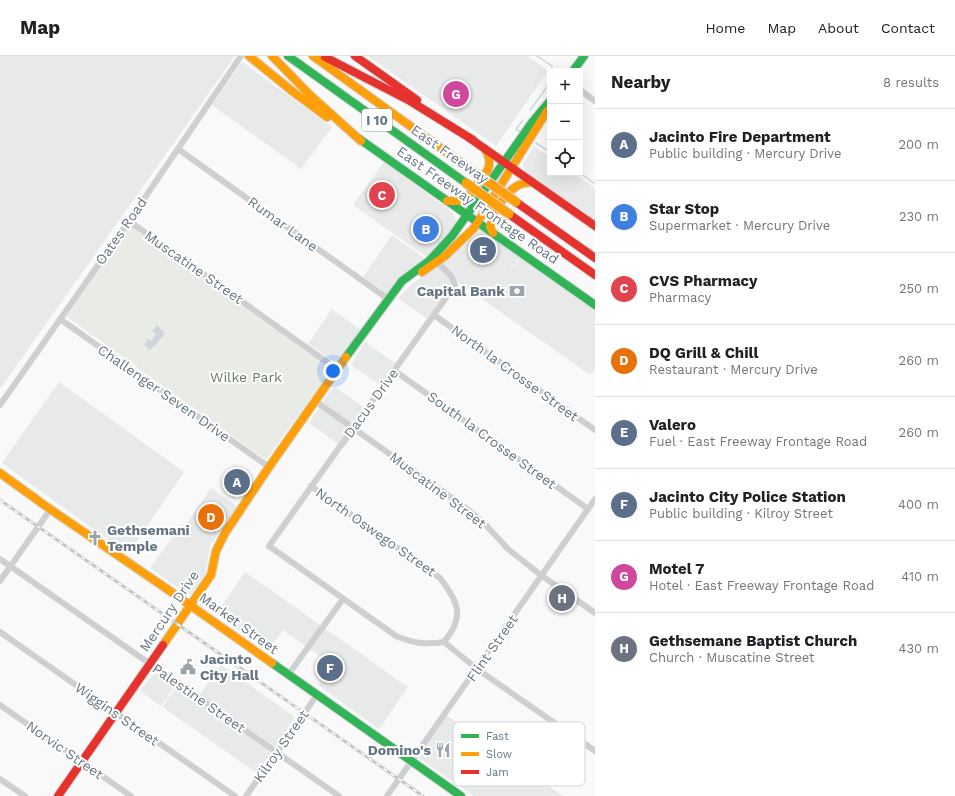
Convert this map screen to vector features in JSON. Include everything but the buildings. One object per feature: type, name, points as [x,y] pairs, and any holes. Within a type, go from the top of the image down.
[{"type":"main road","name":"East Freeway Frontage Road","points":[[249,56],[292,91],[361,141],[595,305]]},
{"type":"main road","points":[[272,56],[310,95],[361,141]]},
{"type":"main road","name":"East Freeway","points":[[288,56],[595,275]]},
{"type":"main road","name":"East Freeway","points":[[313,56],[595,257]]},
{"type":"main road","points":[[324,56],[360,76],[410,100],[485,148],[595,226]]},
{"type":"main road","points":[[355,56],[473,140]]},
{"type":"main road","points":[[575,68],[584,56]]},
{"type":"main road","name":"Mercury Drive","points":[[58,796],[211,575],[216,551],[225,533],[315,401],[402,281],[429,261],[442,248],[533,121],[547,104]]},
{"type":"main road","name":"Mercury Drive","points":[[388,299],[408,282],[437,262],[470,234],[547,111]]},
{"type":"main road","points":[[447,201],[461,201],[466,199],[488,170],[490,162],[485,148]]},
{"type":"main road","points":[[492,233],[490,227],[493,215],[508,192],[518,185],[532,182]]},
{"type":"main road","points":[[527,227],[595,283]]},
{"type":"main road","name":"Market Street","points":[[0,473],[50,510],[461,796]]},
{"type":"street","name":"Oates Road","points":[[0,405],[129,221],[241,56]]},
{"type":"street","points":[[583,92],[595,101]]},
{"type":"street","name":"Rumar Lane","points":[[178,149],[388,299]]},
{"type":"street","name":"Muscatine Street","points":[[129,221],[338,370]]},
{"type":"street","name":"Dacus Drive","points":[[343,599],[269,546],[455,285],[451,276],[437,262]]},
{"type":"street","name":"North la Crosse Street","points":[[434,315],[595,430]]},
{"type":"street","name":"Challenger Seven Drive","points":[[60,319],[269,467]]},
{"type":"street","name":"South la Crosse Street","points":[[395,371],[588,509]]},
{"type":"street","name":"Muscatine Street","points":[[315,401],[466,508],[484,523],[508,549],[542,576],[595,613]]},
{"type":"street","name":"North Oswego Street","points":[[311,486],[440,578],[451,592],[457,604],[457,620],[452,632],[444,642]]},
{"type":"street","name":"Flint Street","points":[[387,796],[595,499]]},
{"type":"street","points":[[0,581],[50,510]]},
{"type":"street","name":"Palestine Street","points":[[0,559],[339,796]]},
{"type":"street","points":[[288,675],[343,599],[396,636],[412,642],[431,644],[444,642],[477,669],[553,722]]},
{"type":"street","name":"Wiggins Street","points":[[0,632],[235,796]]},
{"type":"street","name":"Kilroy Street","points":[[246,796],[317,695]]},
{"type":"street","name":"Norvic Street","points":[[0,705],[130,796]]},
{"type":"street","points":[[585,744],[595,751]]},
{"type":"street","points":[[0,778],[25,796]]},
{"type":"shaded area","points":[[0,56],[235,56],[0,389]]},
{"type":"shaded area","points":[[368,56],[527,56],[547,70],[547,72],[496,146]]},
{"type":"shaded area","points":[[242,62],[332,127],[301,169],[212,105]]},
{"type":"shaded area","points":[[534,146],[547,155],[547,176],[577,176],[595,188],[595,220],[524,171],[523,164]]},
{"type":"shaded area","points":[[384,162],[454,215],[456,223],[441,244],[428,258],[353,205]]},
{"type":"shaded area","points":[[480,229],[520,257],[493,296],[520,258],[595,311],[595,369],[590,375],[455,280],[427,319],[398,298],[412,284],[435,268]]},
{"type":"shaded area","points":[[392,235],[427,260],[388,295],[363,277]]},
{"type":"shaded area","points":[[332,309],[362,331],[338,364],[308,344]]},
{"type":"shaded area","points":[[157,325],[165,333],[154,347],[152,346],[149,350],[144,344],[148,339],[151,341],[156,334],[152,331]]},
{"type":"shaded area","points":[[365,342],[395,363],[380,385],[351,365]]},
{"type":"shaded area","points":[[59,382],[184,472],[128,554],[2,463]]},
{"type":"shaded area","points":[[334,386],[370,412],[344,448],[309,423]]},
{"type":"shaded area","points":[[211,488],[237,506],[210,546],[205,575],[190,596],[150,568],[182,524],[185,526]]},
{"type":"shaded area","points":[[245,572],[408,687],[379,729],[318,685],[332,665],[283,630],[268,651],[216,614]]},
{"type":"shaded area","points":[[221,665],[295,717],[274,748],[224,714],[222,718],[271,753],[257,773],[162,707],[176,687],[196,700]]},
{"type":"shaded area","points":[[155,672],[175,686],[161,706],[140,691]]},
{"type":"shaded area","points":[[446,715],[456,722],[453,722],[453,781],[419,758],[419,754]]},
{"type":"shaded area","points":[[460,786],[549,786],[563,796],[474,796]]},
{"type":"green space","name":"Wilke Park","points":[[129,225],[332,369],[266,460],[67,317]]},
{"type":"waterway","points":[[537,56],[552,66],[552,68]]},
{"type":"waterway","points":[[530,110],[547,87]]},
{"type":"waterway","points":[[521,132],[516,129],[523,120]]},
{"type":"waterway","points":[[536,143],[547,150]]},
{"type":"waterway","points":[[583,175],[595,184]]},
{"type":"railway","points":[[0,500],[423,796]]},
{"type":"traffic: fast","points":[[288,56],[466,183]]},
{"type":"traffic: fast","points":[[575,68],[584,56]]},
{"type":"traffic: fast","points":[[346,357],[402,281],[429,261],[452,236],[533,121],[547,104]]},
{"type":"traffic: fast","points":[[358,138],[595,305]]},
{"type":"traffic: fast","points":[[272,663],[461,796]]},
{"type":"traffic: slow","points":[[249,56],[327,117]]},
{"type":"traffic: slow","points":[[272,56],[310,95],[361,141]]},
{"type":"traffic: slow","points":[[313,56],[474,172]]},
{"type":"traffic: slow","points":[[422,272],[445,256],[474,228],[547,111]]},
{"type":"traffic: slow","points":[[447,201],[461,201],[466,199],[488,170],[489,159],[485,149]]},
{"type":"traffic: slow","points":[[474,172],[516,202]]},
{"type":"traffic: slow","points":[[493,233],[490,227],[494,215],[503,199],[512,189],[519,185],[532,182]]},
{"type":"traffic: slow","points":[[466,183],[509,214]]},
{"type":"traffic: slow","points":[[163,645],[211,575],[216,551],[225,533],[346,357]]},
{"type":"traffic: slow","points":[[0,473],[272,663]]},
{"type":"traffic: jam","points":[[355,56],[417,100]]},
{"type":"traffic: jam","points":[[325,57],[410,101],[473,140]]},
{"type":"traffic: jam","points":[[468,137],[595,226]]},
{"type":"traffic: jam","points":[[516,202],[595,258]]},
{"type":"traffic: jam","points":[[509,214],[595,275]]},
{"type":"traffic: jam","points":[[58,796],[163,645]]},
{"type":"place","name":"Motel 7","points":[[456,94]]},
{"type":"place","name":"CVS Pharmacy","points":[[382,195]]},
{"type":"place","name":"Star Stop","points":[[426,229]]},
{"type":"place","name":"Valero","points":[[483,250]]},
{"type":"place","name":"Capital Bank","points":[[517,291]]},
{"type":"place","name":"Jacinto Fire Department","points":[[237,482]]},
{"type":"place","name":"DQ Grill & Chill","points":[[211,517]]},
{"type":"place","name":"Gethsemani Temple","points":[[95,538]]},
{"type":"place","name":"Gethsemane Baptist Church","points":[[562,598]]},
{"type":"place","name":"Jacinto City Hall","points":[[188,667]]},
{"type":"place","name":"Jacinto City Police Station","points":[[330,668]]},
{"type":"place","name":"Domino's","points":[[443,750]]}]
